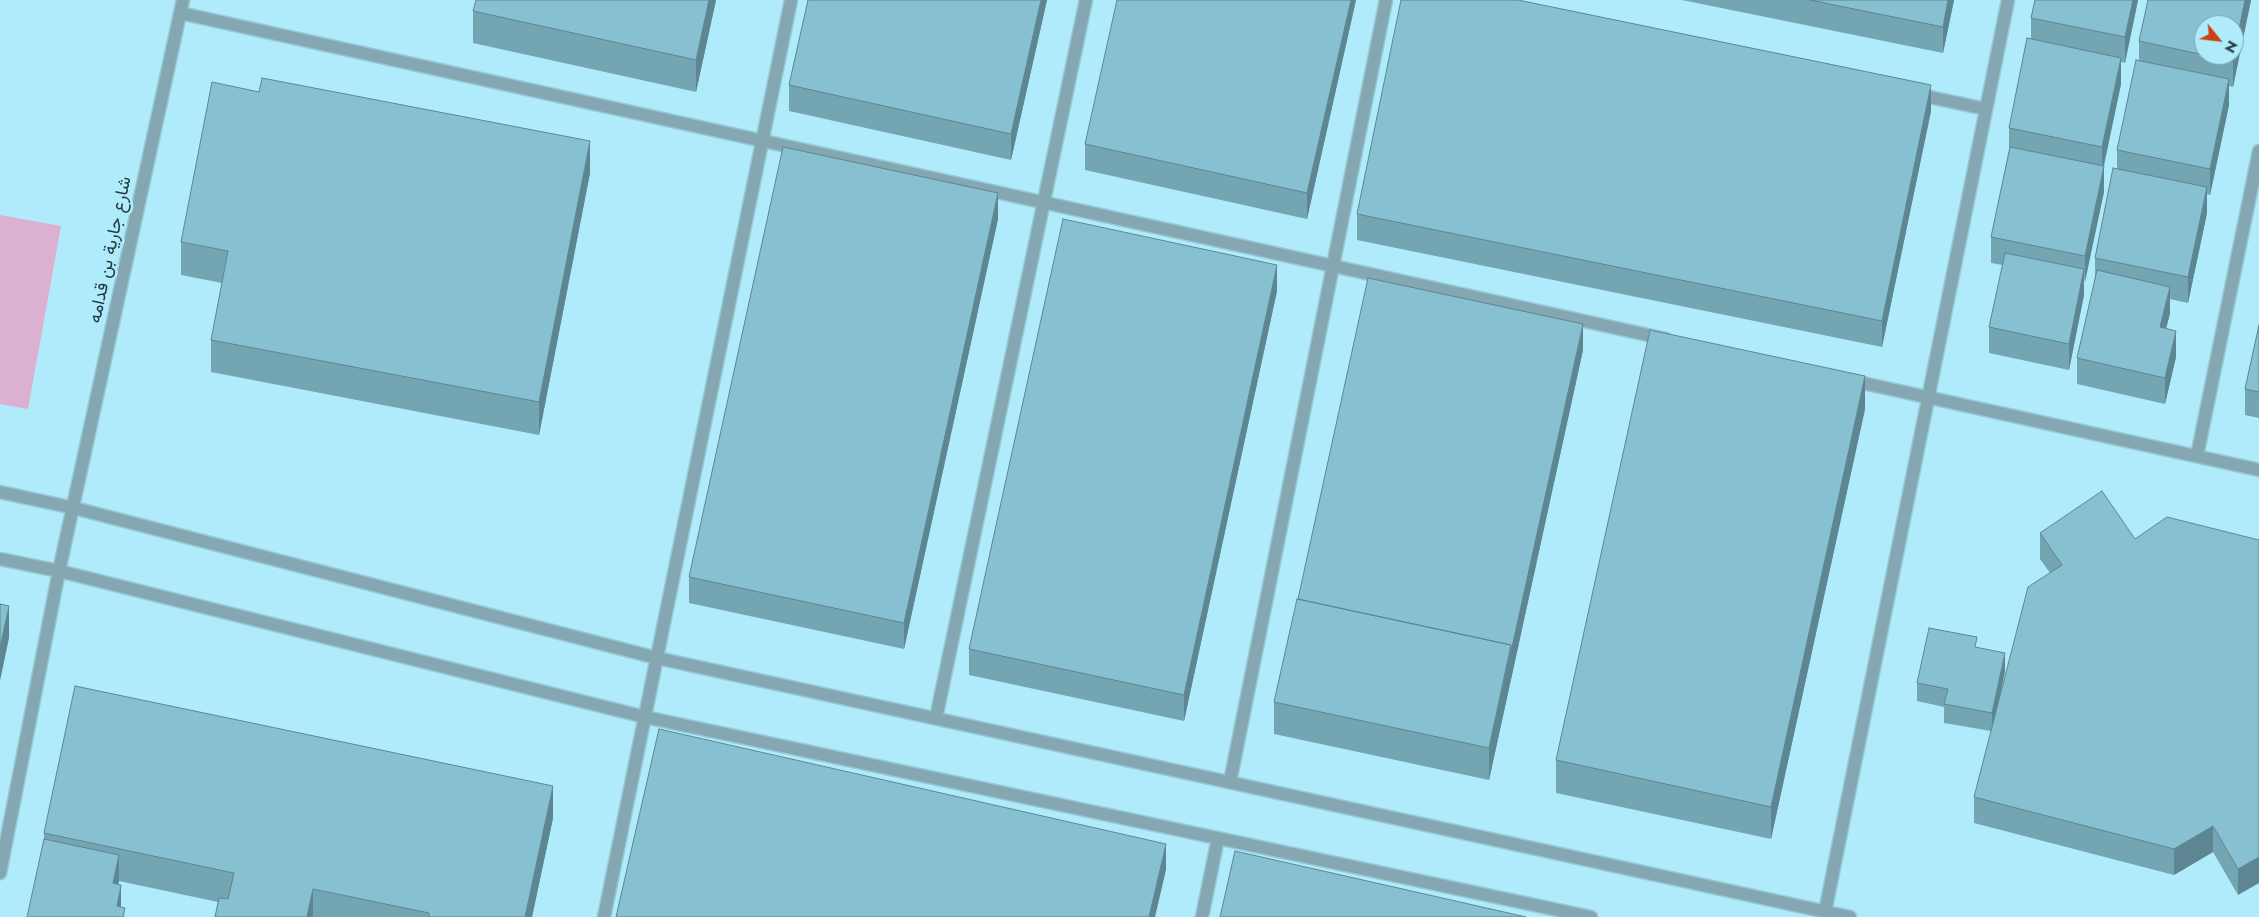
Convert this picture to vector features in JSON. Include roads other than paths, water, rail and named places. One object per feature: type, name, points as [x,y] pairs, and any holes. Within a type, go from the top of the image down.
[{"type":"street","points":[[604,917],[791,0]]},
{"type":"street","points":[[936,718],[1086,0]]},
{"type":"street","points":[[1230,782],[1386,0]]},
{"type":"street","points":[[1825,912],[2008,0]]},
{"type":"street","points":[[182,6],[762,141],[1675,341]]},
{"type":"street","name":"شارع جارية بن قدامه","points":[[0,873],[59,571],[182,6]]},
{"type":"street","points":[[1900,90],[1986,109]]},
{"type":"street","points":[[2198,456],[2259,151]]},
{"type":"street","points":[[1840,378],[2259,470]]},
{"type":"street","points":[[0,492],[74,508],[656,658],[1850,917]]},
{"type":"street","points":[[0,559],[59,571],[645,717],[1591,917]]},
{"type":"street","points":[[1202,917],[1218,838]]}]
